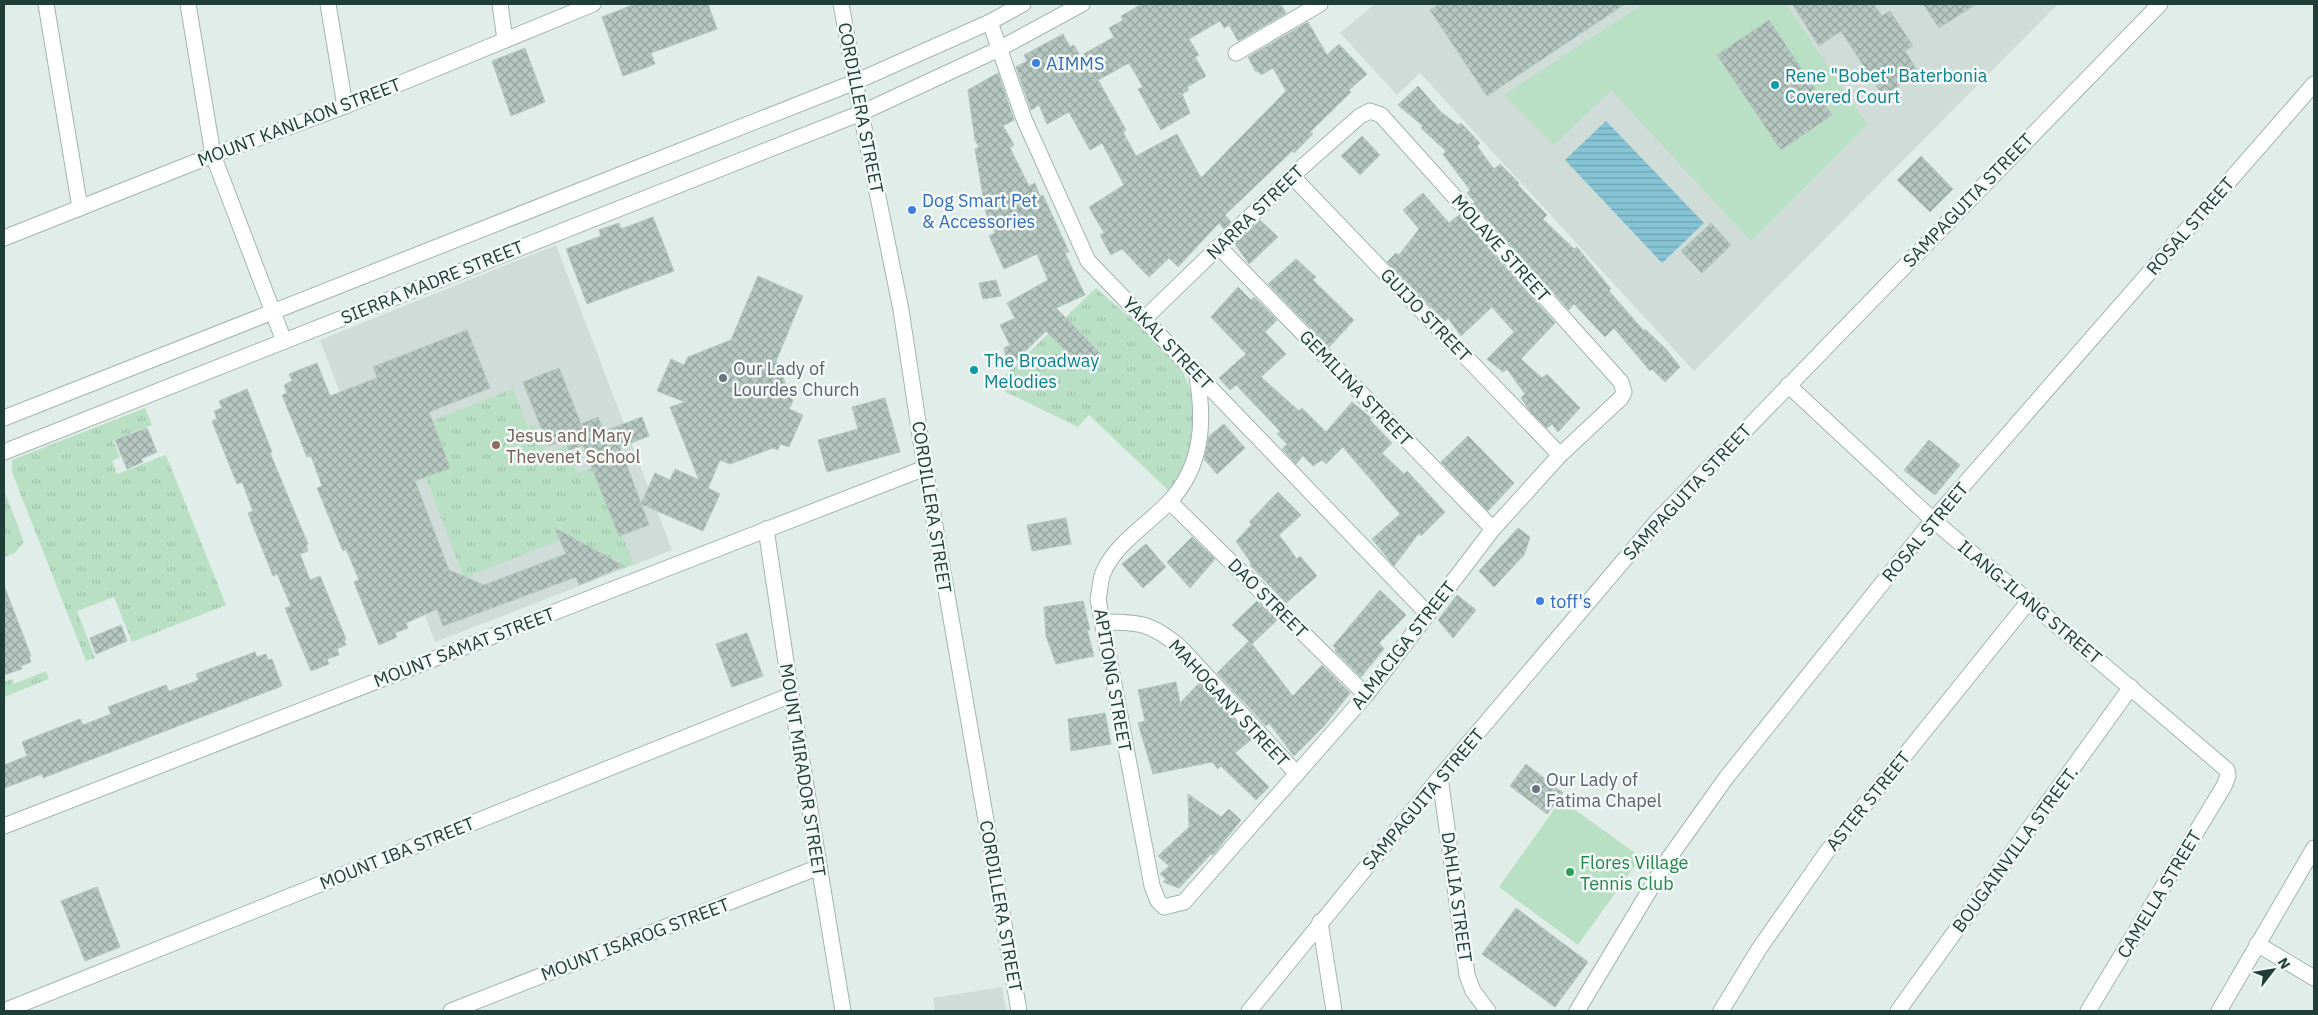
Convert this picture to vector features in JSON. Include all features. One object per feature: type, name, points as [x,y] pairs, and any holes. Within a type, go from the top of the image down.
[{"type":"street","points":[[46,4],[80,208]]},
{"type":"street","points":[[188,4],[213,155],[284,341]]},
{"type":"street","points":[[328,4],[345,106]]},
{"type":"street","points":[[500,4],[506,40]]},
{"type":"street","name":"MOUNT KANLAON STREET","points":[[4,238],[213,155],[345,106],[593,4]]},
{"type":"street","name":"CORDILLERA STREET","points":[[841,4],[901,310],[925,468],[1019,1011]]},
{"type":"street","name":"SIERRA MADRE STREET","points":[[4,418],[855,82],[990,22],[1023,4]]},
{"type":"street","name":"SIERRA MADRE STREET","points":[[4,452],[861,113],[999,49],[1082,4]]},
{"type":"street","points":[[1236,53],[1320,4]]},
{"type":"street","name":"SAMPAGUITA STREET","points":[[1249,1011],[1440,777],[1658,520],[2160,4]]},
{"type":"street","name":"YAKAL STREET","points":[[990,22],[1024,119],[1088,261],[1427,613]]},
{"type":"street","name":"ROSAL STREET","points":[[1577,1011],[1669,858],[1704,807],[1933,520],[2314,84]]},
{"type":"street","name":"NARRA STREET","points":[[1144,319],[1292,176],[1360,116],[1370,111]]},
{"type":"street","name":"MOLAVE STREET","points":[[1370,111],[1379,113],[1395,130],[1621,382],[1624,392]]},
{"type":"street","name":"GUIJO STREET","points":[[1292,176],[1560,455]]},
{"type":"street","name":"GEMILINA STREET","points":[[1219,247],[1493,529]]},
{"type":"street","name":"APITONG STREET","points":[[1184,902],[1164,907],[1158,901],[1152,886],[1098,599],[1103,574],[1113,556],[1170,502],[1187,474],[1200,444],[1201,399],[1196,371]]},
{"type":"street","name":"ILANG-ILANG STREET","points":[[1788,385],[1933,520],[2224,766],[2228,776]]},
{"type":"street","name":"ALMACIGA STREET","points":[[1184,902],[1366,695],[1493,529],[1560,455],[1621,398],[1624,392]]},
{"type":"street","name":"MOUNT SAMAT STREET","points":[[4,826],[925,468]]},
{"type":"street","name":"DAO STREET","points":[[1170,502],[1366,695]]},
{"type":"street","name":"MOUNT MIRADOR STREET","points":[[766,529],[790,695],[843,1011]]},
{"type":"street","name":"ASTER STREET","points":[[1721,1011],[1759,949],[1826,853],[2029,601]]},
{"type":"street","name":"MAHOGANY STREET","points":[[1103,622],[1131,622],[1159,630],[1180,647],[1297,774]]},
{"type":"street","name":"BOUGAINVILLA STREET.","points":[[1898,1011],[2131,687]]},
{"type":"street","name":"MOUNT IBA STREET","points":[[4,1011],[790,695]]},
{"type":"street","name":"CAMELLA STREET","points":[[2088,1011],[2224,786],[2228,776]]},
{"type":"street","name":"DAHLIA STREET","points":[[1440,777],[1467,975],[1473,991],[1488,1011]]},
{"type":"street","points":[[2219,1011],[2314,848]]},
{"type":"street","name":"MOUNT ISAROG STREET","points":[[451,1011],[819,867]]},
{"type":"street","points":[[1320,922],[1334,1011]]},
{"type":"street","points":[[2257,944],[2314,978]]},
{"type":"shaded area","points":[[1375,4],[2058,4],[1694,371],[1420,73],[1397,95],[1340,33]]},
{"type":"shaded area","name":"Jesus and Mary Thevenet School","points":[[556,245],[672,550],[435,642],[320,340]]},
{"type":"shaded area","points":[[1002,987],[1006,1011],[935,1011],[933,998]]},
{"type":"green space","points":[[1643,4],[1786,4],[1867,124],[1751,241],[1611,90],[1554,145],[1504,95]]},
{"type":"green space","points":[[1096,288],[1167,352],[1183,373],[1189,388],[1193,403],[1193,434],[1184,464],[1170,492],[1089,415],[1078,427],[994,386]]},
{"type":"green space","points":[[513,389],[528,427],[536,424],[547,453],[567,445],[578,473],[592,468],[619,536],[622,535],[634,564],[622,569],[617,557],[612,559],[566,534],[559,537],[560,540],[464,578],[408,430]]},
{"type":"green space","points":[[145,408],[152,425],[113,440],[120,457],[112,461],[117,474],[166,455],[226,605],[132,642],[114,597],[77,611],[95,658],[86,661],[12,472],[12,460]]},
{"type":"green space","points":[[4,490],[24,542],[15,553],[4,557]]},
{"type":"green space","points":[[46,671],[49,679],[4,697],[4,682],[12,679],[14,684]]},
{"type":"green space","name":"Flores Village Tennis Club","points":[[1561,800],[1641,857],[1578,945],[1499,887]]},
{"type":"water","points":[[1606,121],[1704,223],[1662,263],[1565,160]]},
{"type":"building","points":[[635,4],[708,4],[717,29],[651,53],[655,64],[623,76],[602,17]]},
{"type":"building","points":[[1142,4],[1281,4],[1286,13],[1238,41],[1229,25],[1224,28],[1220,21],[1189,39],[1199,55],[1195,57],[1206,76],[1187,87],[1189,90],[1182,94],[1190,113],[1161,130],[1138,89],[1143,87],[1129,63],[1098,80],[1126,130],[1123,132],[1136,156],[1177,134],[1201,178],[1286,91],[1273,68],[1261,75],[1258,71],[1256,72],[1248,57],[1308,22],[1327,55],[1339,44],[1367,74],[1349,90],[1351,92],[1310,132],[1313,134],[1294,153],[1292,151],[1225,215],[1231,222],[1224,229],[1219,223],[1178,267],[1169,258],[1149,277],[1122,249],[1111,255],[1100,235],[1104,233],[1089,207],[1124,185],[1102,143],[1090,150],[1069,112],[1047,124],[1039,105],[1031,110],[1016,67],[1027,61],[1024,55],[1063,34],[1070,47],[1074,45],[1080,56],[1114,37],[1109,28],[1123,20],[1121,16]]},
{"type":"building","points":[[1440,4],[1625,4],[1487,96],[1430,10]]},
{"type":"building","points":[[1792,4],[1874,4],[1882,16],[1890,11],[1913,46],[1905,51],[1919,73],[1883,96],[1841,31],[1819,46]]},
{"type":"building","points":[[1923,4],[1976,4],[1939,28]]},
{"type":"building","name":"Rene \"Bobet\" Baterbonia Covered Court","points":[[1769,20],[1832,115],[1781,150],[1717,55]]},
{"type":"building","points":[[525,48],[545,102],[511,116],[492,61]]},
{"type":"building","points":[[998,73],[1014,120],[1003,126],[1014,145],[1010,148],[1029,186],[1035,183],[1040,196],[1043,195],[1069,252],[1065,253],[1085,295],[1056,308],[1100,353],[1084,369],[1046,331],[1008,368],[1004,348],[1010,345],[1000,325],[1015,318],[1007,303],[1048,280],[1037,254],[1004,269],[989,236],[995,233],[986,213],[975,149],[979,147],[975,140],[968,90]]},
{"type":"building","points":[[1418,86],[1441,112],[1458,125],[1461,123],[1480,143],[1477,146],[1494,169],[1500,164],[1519,183],[1518,185],[1547,215],[1543,219],[1574,249],[1577,247],[1611,289],[1609,291],[1644,331],[1645,329],[1666,349],[1680,367],[1665,382],[1652,369],[1650,371],[1614,328],[1605,337],[1574,304],[1569,310],[1473,203],[1475,202],[1467,193],[1470,190],[1443,154],[1446,151],[1421,128],[1423,126],[1398,105]]},
{"type":"building","points":[[1362,136],[1380,155],[1360,175],[1341,156]]},
{"type":"building","points":[[1921,156],[1953,189],[1930,212],[1897,180]]},
{"type":"building","points":[[1423,193],[1449,223],[1459,215],[1555,323],[1521,359],[1542,378],[1547,374],[1580,408],[1558,432],[1552,424],[1547,428],[1530,411],[1521,398],[1525,394],[1507,369],[1503,372],[1487,359],[1514,332],[1492,307],[1461,336],[1448,318],[1445,321],[1387,262],[1396,253],[1399,255],[1419,229],[1403,210]]},
{"type":"building","points":[[653,217],[674,271],[587,304],[566,249],[601,236],[599,230],[619,223],[621,229]]},
{"type":"building","points":[[1260,220],[1278,237],[1249,264],[1235,244]]},
{"type":"building","points":[[1711,223],[1731,245],[1702,273],[1681,251]]},
{"type":"building","points":[[1296,259],[1316,277],[1313,280],[1354,320],[1329,347],[1268,284]]},
{"type":"building","name":"Our Lady of Lourdes Church","points":[[758,276],[803,296],[776,361],[793,401],[789,409],[803,415],[789,447],[780,444],[778,450],[773,448],[730,464],[720,460],[708,488],[720,494],[703,531],[641,504],[655,473],[670,480],[675,469],[699,480],[670,407],[685,402],[657,391],[671,359],[684,365],[688,357],[731,340]]},
{"type":"building","points":[[996,280],[1001,296],[983,299],[979,283]]},
{"type":"building","points":[[1238,287],[1251,300],[1254,297],[1277,320],[1265,332],[1286,354],[1261,377],[1299,411],[1302,408],[1326,432],[1352,402],[1371,418],[1370,420],[1392,443],[1382,453],[1404,474],[1407,471],[1445,512],[1421,536],[1419,533],[1394,566],[1372,539],[1400,514],[1343,447],[1326,464],[1322,460],[1313,466],[1303,456],[1296,464],[1282,449],[1287,444],[1277,434],[1280,431],[1236,385],[1230,390],[1219,378],[1246,354],[1211,317]]},
{"type":"building","points":[[467,330],[490,388],[429,412],[450,468],[415,481],[449,570],[484,585],[566,554],[555,528],[624,566],[579,585],[576,577],[443,626],[437,609],[406,623],[408,628],[395,633],[397,637],[379,645],[354,582],[359,580],[346,549],[343,551],[317,488],[322,486],[311,456],[307,457],[282,395],[287,393],[284,385],[292,381],[289,374],[317,363],[330,396],[377,378],[373,367]]},
{"type":"building","points":[[559,368],[581,424],[598,417],[604,431],[642,417],[649,436],[620,447],[649,525],[619,536],[583,445],[569,450],[565,440],[548,446],[523,382]]},
{"type":"building","points":[[247,389],[272,452],[270,453],[308,544],[306,545],[308,551],[300,554],[310,580],[320,576],[346,639],[344,640],[346,645],[337,649],[339,655],[327,659],[329,664],[311,671],[285,608],[291,606],[277,574],[273,576],[248,513],[253,511],[242,482],[237,484],[212,421],[217,419],[214,411],[222,408],[219,401]]},
{"type":"building","points":[[885,398],[900,452],[827,472],[818,440],[858,429],[852,407]]},
{"type":"building","points":[[1224,424],[1245,448],[1217,474],[1204,459],[1209,436]]},
{"type":"building","points":[[147,428],[157,452],[141,459],[143,462],[127,469],[115,440]]},
{"type":"building","points":[[1468,436],[1514,483],[1488,511],[1441,462]]},
{"type":"building","points":[[1929,440],[1960,465],[1935,495],[1904,470]]},
{"type":"building","points":[[1278,492],[1301,515],[1279,535],[1297,559],[1300,556],[1317,576],[1286,603],[1250,565],[1251,563],[1236,541],[1252,524],[1249,522]]},
{"type":"building","points":[[1066,518],[1071,544],[1032,551],[1027,525]]},
{"type":"building","points":[[1518,528],[1530,537],[1524,555],[1494,587],[1479,571]]},
{"type":"building","points":[[1192,537],[1215,559],[1190,588],[1167,562]]},
{"type":"building","points":[[1146,544],[1166,567],[1143,588],[1122,564]]},
{"type":"building","points":[[5,588],[31,656],[29,657],[31,662],[21,666],[22,669],[4,675]]},
{"type":"building","points":[[1380,590],[1406,615],[1379,643],[1384,649],[1361,677],[1335,651],[1336,649],[1333,646]]},
{"type":"building","points":[[1457,595],[1476,610],[1453,638],[1438,620]]},
{"type":"building","points":[[1083,601],[1090,630],[1087,630],[1094,656],[1056,664],[1046,636],[1044,607]]},
{"type":"building","points":[[1257,601],[1277,620],[1252,644],[1293,696],[1322,665],[1350,693],[1324,726],[1294,756],[1269,723],[1266,726],[1217,673],[1249,641],[1232,625]]},
{"type":"building","points":[[121,625],[127,641],[96,654],[90,638]]},
{"type":"building","points":[[747,633],[763,676],[732,687],[716,644]]},
{"type":"building","points":[[255,652],[257,657],[266,654],[268,660],[272,659],[282,686],[43,778],[42,774],[4,788],[4,765],[27,756],[22,742],[80,719],[83,725],[111,714],[108,707],[166,685],[169,691],[199,680],[196,674]]},
{"type":"building","points":[[1176,682],[1180,703],[1200,682],[1252,739],[1235,753],[1269,787],[1256,800],[1221,766],[1218,769],[1212,762],[1153,774],[1138,723],[1145,721],[1138,690]]},
{"type":"building","points":[[1105,713],[1111,744],[1071,751],[1068,719]]},
{"type":"building","name":"Our Lady of Fatima Chapel","points":[[1526,764],[1563,793],[1547,814],[1510,786]]},
{"type":"building","points":[[1188,794],[1221,817],[1229,809],[1241,820],[1213,855],[1211,854],[1179,888],[1163,882],[1166,879],[1160,874],[1169,866],[1158,856],[1189,827]]},
{"type":"building","points":[[97,887],[120,947],[85,961],[61,901]]},
{"type":"building","points":[[1516,908],[1588,962],[1555,1007],[1482,954]]},
{"type":"place","name":"AIMMS","points":[[1036,63]]},
{"type":"place","name":"Rene \"Bobet\" Baterbonia Covered Court","points":[[1775,85]]},
{"type":"place","name":"Dog Smart Pet & Accessories","points":[[912,210]]},
{"type":"place","name":"The Broadway Melodies","points":[[974,370]]},
{"type":"place","name":"Our Lady of Lourdes Church","points":[[723,378]]},
{"type":"place","name":"Jesus and Mary Thevenet School","points":[[496,445]]},
{"type":"place","name":"toff's","points":[[1540,601]]},
{"type":"place","name":"Our Lady of Fatima Chapel","points":[[1536,789]]},
{"type":"place","name":"Flores Village Tennis Club","points":[[1570,872]]}]
